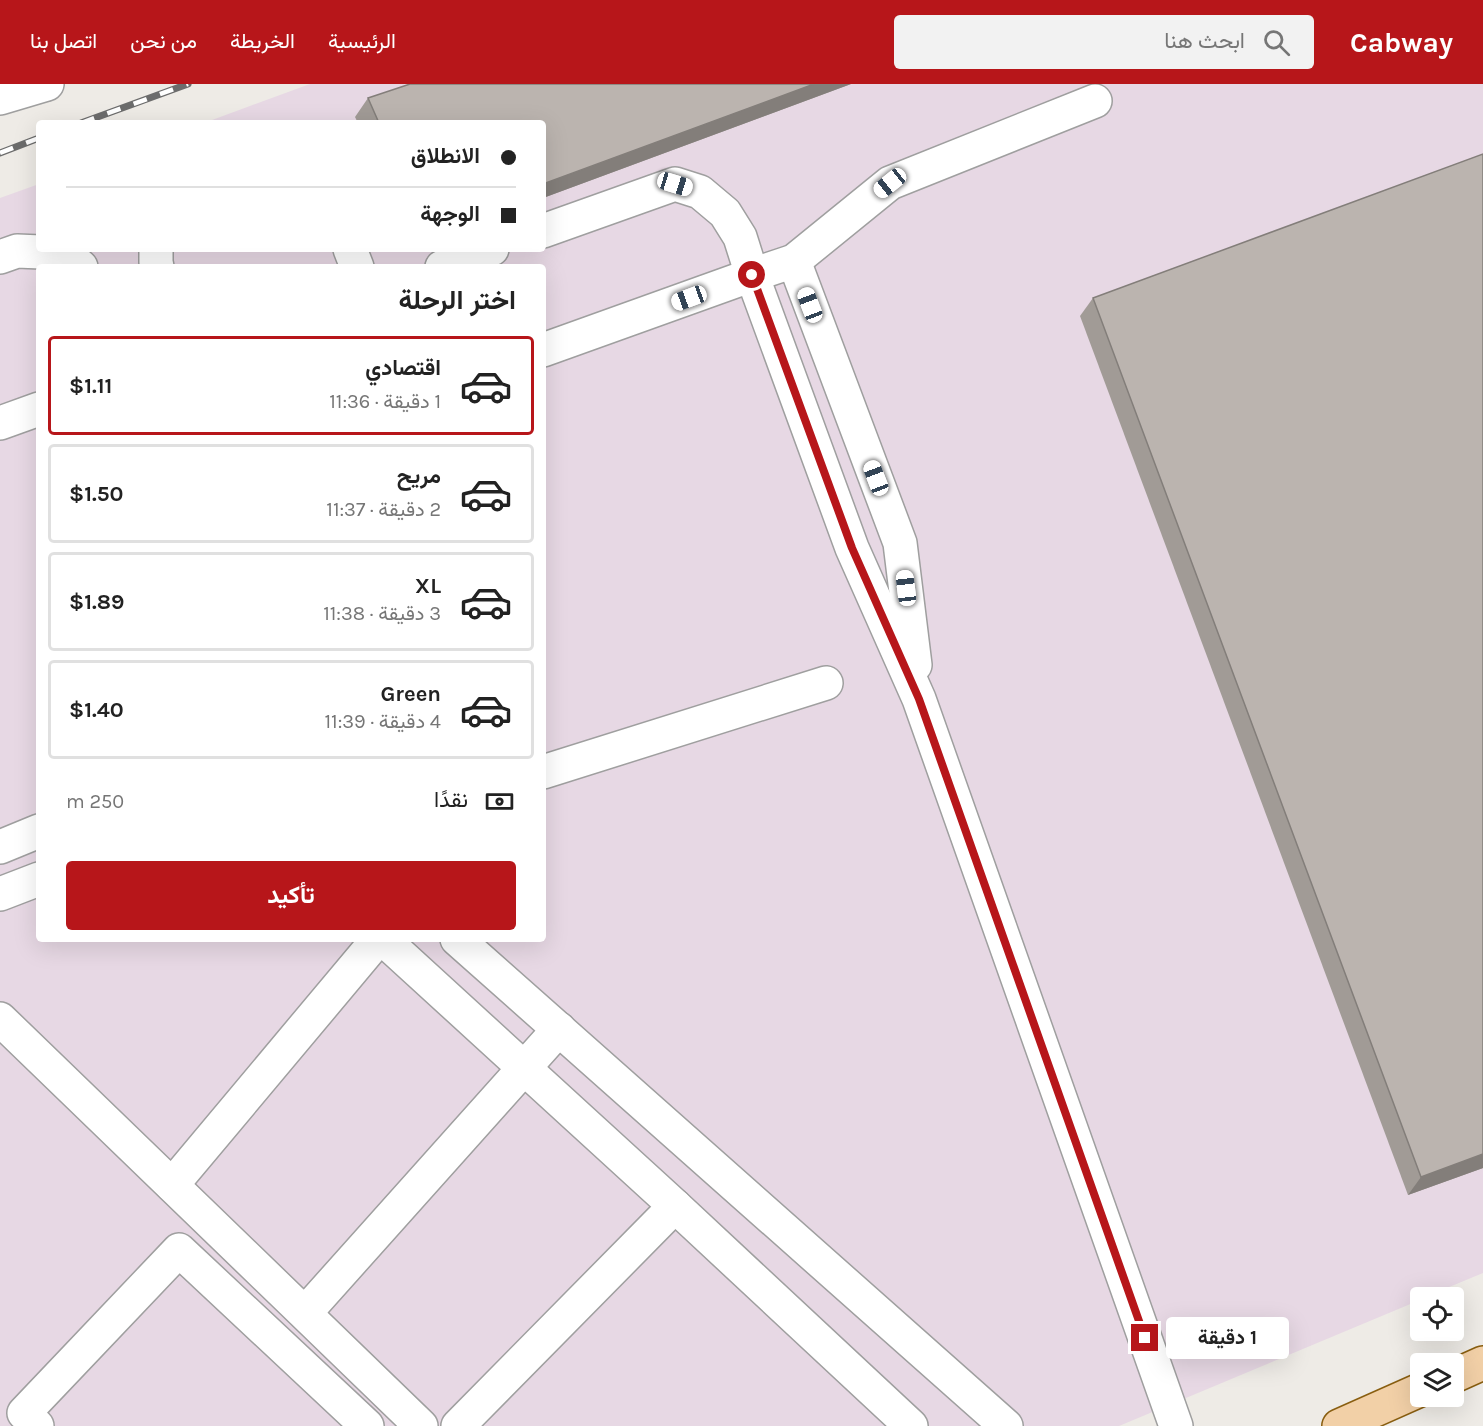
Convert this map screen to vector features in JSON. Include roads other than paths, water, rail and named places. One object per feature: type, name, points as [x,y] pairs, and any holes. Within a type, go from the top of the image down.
[{"type":"main road","points":[[1464,1372],[1483,1363]]},
{"type":"main road","points":[[1339,1426],[1410,1394]]},
{"type":"street","points":[[0,98],[47,84]]},
{"type":"street","points":[[546,349],[794,261],[890,183],[1095,101]]},
{"type":"street","points":[[546,230],[675,184],[700,192],[725,213],[740,237],[852,548],[919,699],[1176,1426]]},
{"type":"street","points":[[0,257],[17,251],[36,252]]},
{"type":"street","points":[[42,252],[66,253],[78,264]]},
{"type":"street","points":[[450,264],[484,252]]},
{"type":"street","points":[[794,261],[900,543],[919,699]]},
{"type":"street","points":[[0,423],[36,410]]},
{"type":"street","points":[[546,771],[826,683]]},
{"type":"street","points":[[0,847],[36,832]]},
{"type":"street","points":[[0,894],[36,880]]},
{"type":"street","points":[[172,1185],[375,942]]},
{"type":"street","points":[[386,942],[911,1426]]},
{"type":"street","points":[[460,942],[1006,1426]]},
{"type":"street","points":[[0,1019],[421,1426]]},
{"type":"street","points":[[305,1313],[559,1029]]},
{"type":"street","points":[[458,1426],[675,1206]]},
{"type":"street","points":[[37,1426],[24,1413],[179,1250],[367,1426]]},
{"type":"railway","points":[[89,120],[188,84]]},
{"type":"railway","points":[[0,153],[36,139]]}]
